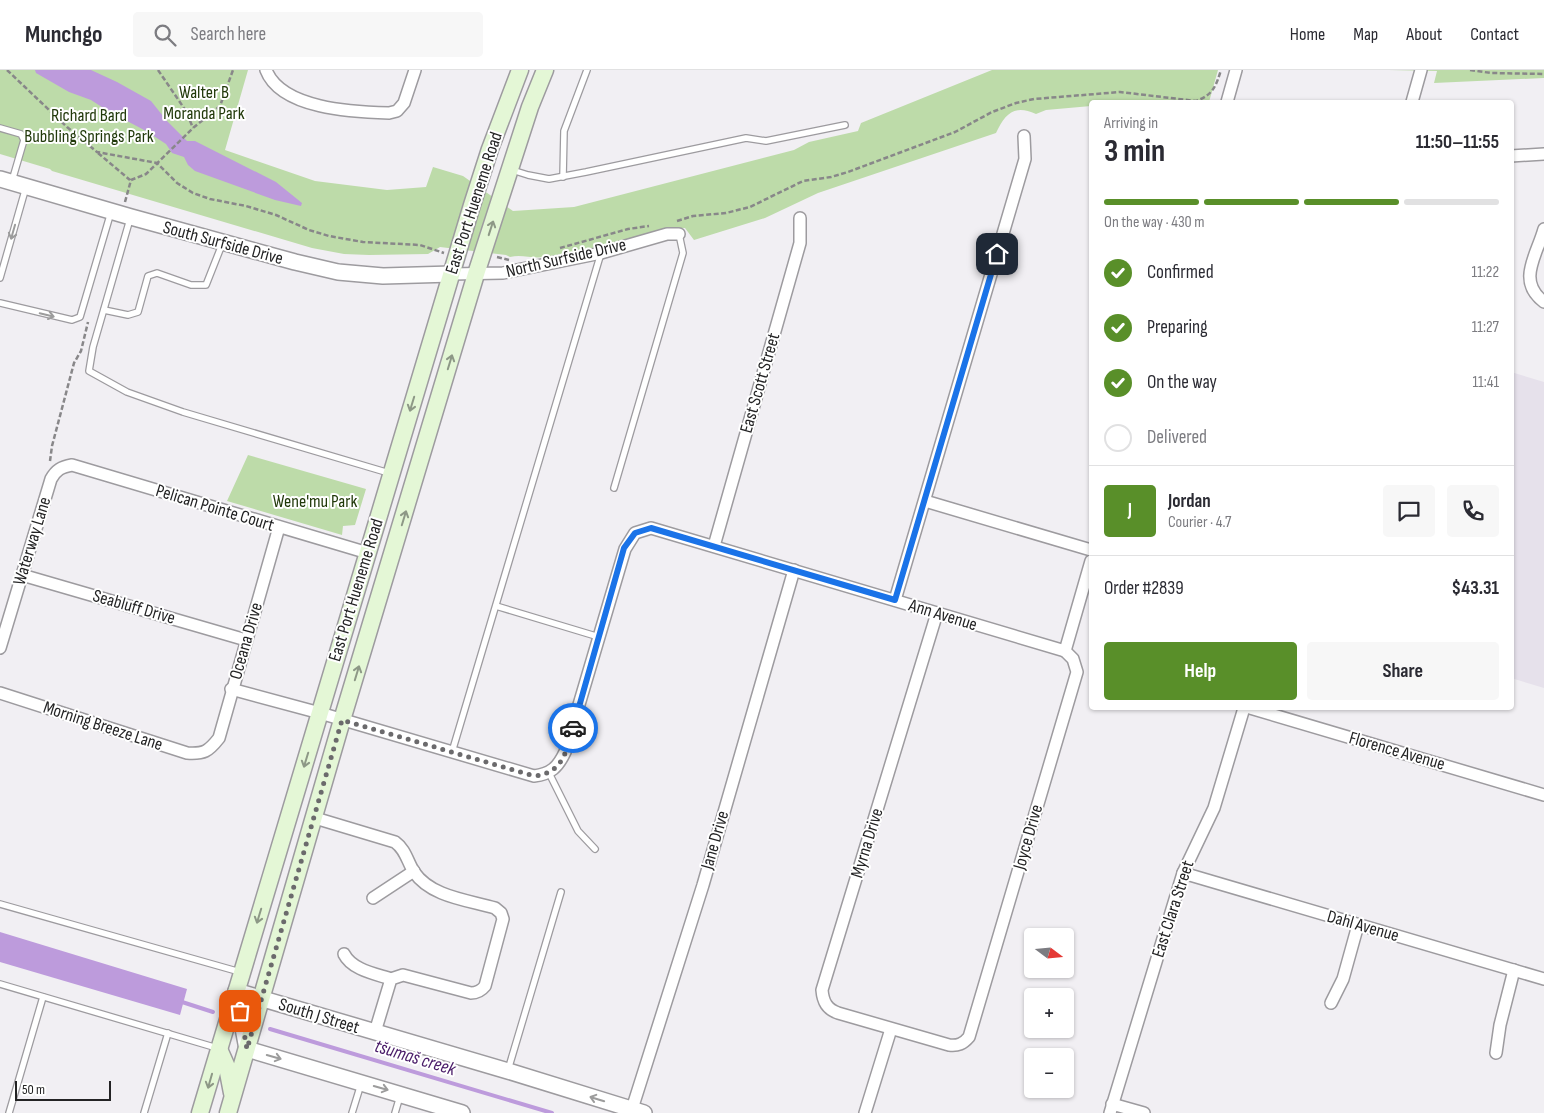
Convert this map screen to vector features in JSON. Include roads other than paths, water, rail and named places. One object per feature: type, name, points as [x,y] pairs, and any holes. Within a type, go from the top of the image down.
[{"type":"main road","name":"East Port Hueneme Road","points":[[200,1113],[472,205],[490,149],[520,70]]},
{"type":"main road","name":"East Port Hueneme Road","points":[[230,1105],[342,720],[476,274],[530,107],[544,70]]},
{"type":"main road","points":[[219,1049],[227,1067],[230,1105]]},
{"type":"street","points":[[266,70],[271,82],[292,96],[337,110],[389,113],[397,111],[404,103],[415,70]]},
{"type":"street","points":[[1228,100],[1236,70]]},
{"type":"street","points":[[1413,100],[1421,70]]},
{"type":"street","points":[[895,600],[1025,159],[1024,136]]},
{"type":"street","points":[[1514,156],[1544,154]]},
{"type":"street","name":"South Surfside Drive","points":[[3,182],[338,272],[382,276],[452,274]]},
{"type":"street","name":"East Scott Street","points":[[714,546],[800,243],[800,218]]},
{"type":"street","points":[[1544,230],[1528,274],[1534,292],[1544,302]]},
{"type":"street","name":"North Surfside Drive","points":[[452,274],[503,274],[601,252],[667,234],[679,234]]},
{"type":"street","name":"Pelican Pointe Court","points":[[59,470],[72,465],[368,553]]},
{"type":"street","name":"Waterway Lane","points":[[0,648],[51,479],[59,470]]},
{"type":"street","points":[[925,501],[1089,549]]},
{"type":"street","name":"Oceana Drive","points":[[206,751],[212,747],[218,738],[279,527]]},
{"type":"street","name":"Ann Avenue","points":[[549,772],[559,764],[566,752],[624,548],[635,533],[651,528],[1065,651]]},
{"type":"street","points":[[1065,651],[1089,568]]},
{"type":"street","name":"Jane Drive","points":[[638,1111],[794,570]]},
{"type":"street","name":"Seabluff Drive","points":[[22,575],[246,640]]},
{"type":"street","name":"Myrna Drive","points":[[891,1029],[832,1011],[823,998],[822,990],[937,613]]},
{"type":"street","name":"Joyce Drive","points":[[891,1029],[956,1046],[963,1043],[969,1036],[1077,672],[1073,659],[1065,651]]},
{"type":"street","points":[[231,690],[320,713],[534,776],[544,775],[549,772]]},
{"type":"street","name":"Morning Breeze Lane","points":[[0,693],[187,753],[206,751]]},
{"type":"street","name":"East Clara Street","points":[[1111,1108],[1183,873],[1214,808],[1243,710]]},
{"type":"street","name":"Florence Avenue","points":[[1257,710],[1544,795]]},
{"type":"street","points":[[315,818],[395,842],[401,847],[414,871],[425,884],[439,892],[496,908],[501,913],[503,919],[485,986],[476,993],[403,975],[391,979],[354,966],[344,954]]},
{"type":"street","points":[[373,898],[414,871]]},
{"type":"street","name":"Dahl Avenue","points":[[1183,873],[1544,979]]},
{"type":"street","points":[[1331,1003],[1342,979],[1358,925]]},
{"type":"street","points":[[1496,1053],[1500,1025],[1514,970]]},
{"type":"street","points":[[375,1032],[391,979]]},
{"type":"street","points":[[236,991],[247,1049],[462,1113]]},
{"type":"street","name":"South J Street","points":[[236,991],[638,1111]]},
{"type":"street","points":[[865,1113],[891,1029]]},
{"type":"street","points":[[1111,1108],[1144,1113]]},
{"type":"lane","points":[[562,176],[564,131],[587,70]]},
{"type":"lane","points":[[510,169],[549,179],[746,138],[766,141],[846,125]]},
{"type":"lane","points":[[0,128],[21,134],[24,140],[3,182]]},
{"type":"lane","points":[[0,278],[26,187]]},
{"type":"lane","points":[[0,303],[72,320],[80,317],[112,212]]},
{"type":"lane","points":[[131,217],[93,347],[89,371],[127,392],[183,412],[391,473]]},
{"type":"lane","points":[[614,488],[683,253],[679,234]]},
{"type":"lane","points":[[104,310],[128,315],[138,312],[148,276],[157,273],[192,285],[206,285],[223,242]]},
{"type":"lane","points":[[452,752],[601,252]]},
{"type":"lane","points":[[496,606],[599,638]]},
{"type":"lane","points":[[549,772],[578,831],[595,849]]},
{"type":"lane","points":[[508,1071],[561,892]]},
{"type":"lane","points":[[0,904],[242,973]]},
{"type":"lane","points":[[0,984],[219,1049]]},
{"type":"lane","points":[[9,1113],[43,997]]},
{"type":"lane","points":[[144,1113],[168,1033]]},
{"type":"lane","points":[[352,1113],[362,1083]]},
{"type":"lane","points":[[395,1113],[401,1094]]},
{"type":"waterway","name":"tšumaš creek","points":[[179,1001],[213,1012]]},
{"type":"waterway","name":"tšumaš creek","points":[[270,1029],[552,1113]]},
{"type":"park label","name":"Walter B Moranda Park","points":[[204,102]]},
{"type":"park label","name":"Richard Bard Bubbling Springs Park","points":[[89,125]]},
{"type":"park label","name":"Wene'mu Park","points":[[315,501]]}]
